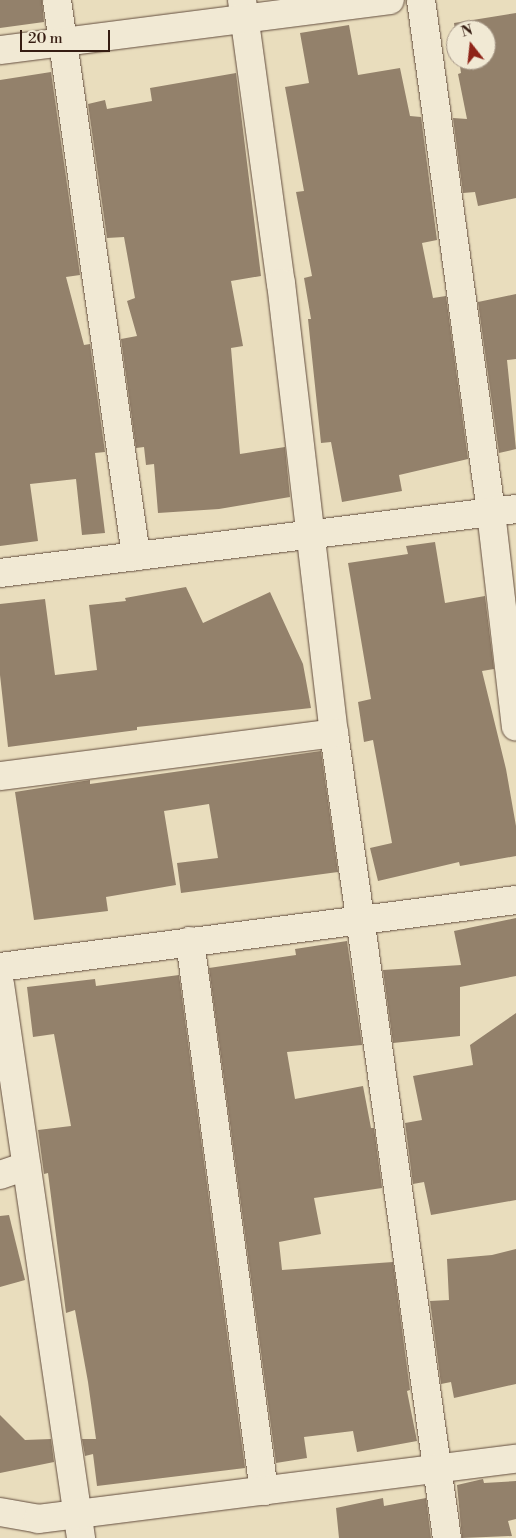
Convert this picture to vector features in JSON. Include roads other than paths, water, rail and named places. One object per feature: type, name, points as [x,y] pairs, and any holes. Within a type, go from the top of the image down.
[{"type":"street","points":[[57,0],[136,556]]},
{"type":"street","points":[[0,50],[62,42],[243,9],[390,0]]},
{"type":"street","points":[[421,0],[503,510],[516,727]]},
{"type":"street","points":[[243,9],[313,534],[334,733],[439,1468],[447,1538]]},
{"type":"street","points":[[0,573],[503,510]]},
{"type":"street","points":[[0,776],[334,733]]},
{"type":"street","points":[[0,967],[516,900]]},
{"type":"street","points":[[190,941],[264,1491]]},
{"type":"street","points":[[0,984],[79,1525]]},
{"type":"street","points":[[0,1175],[26,1166]]},
{"type":"street","points":[[0,1512],[79,1525],[264,1491],[516,1459]]}]
